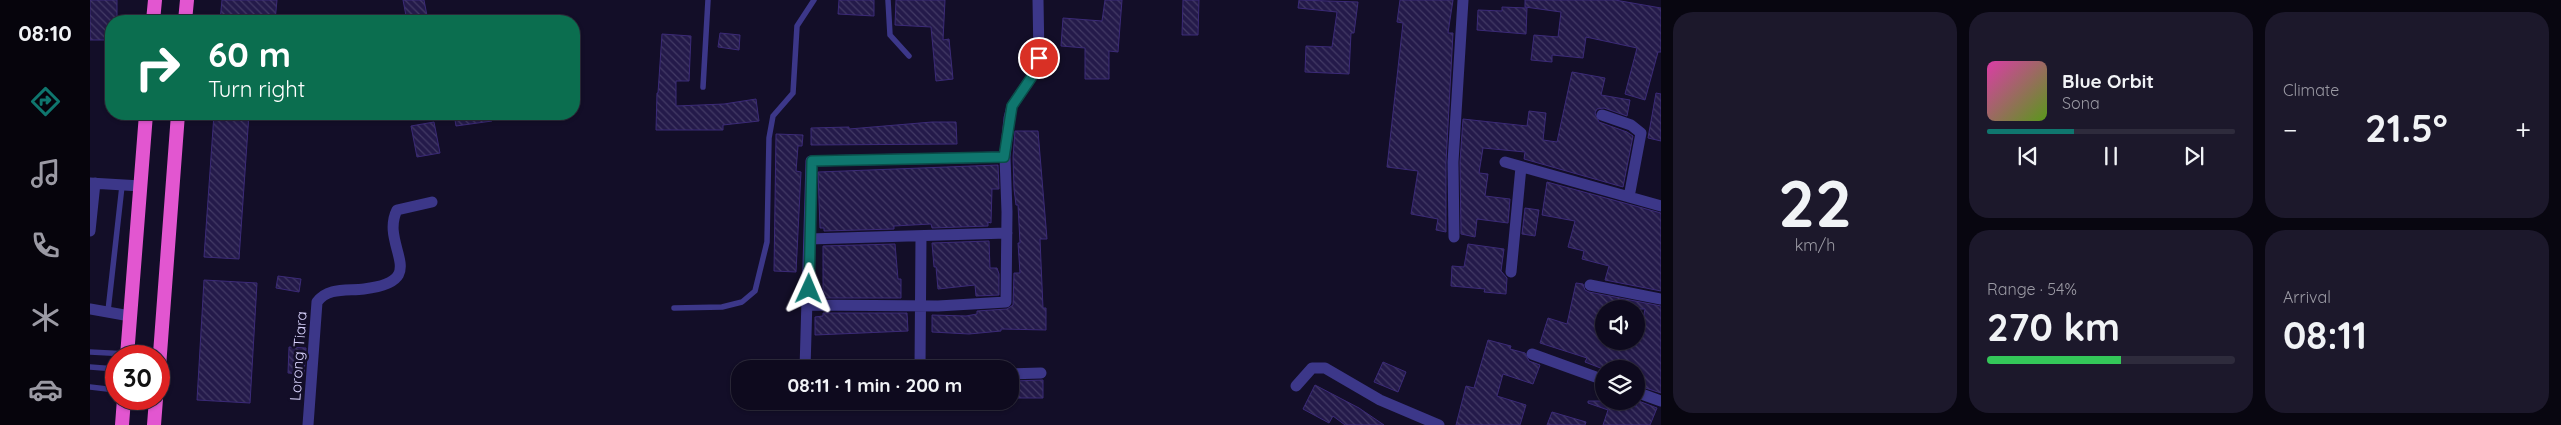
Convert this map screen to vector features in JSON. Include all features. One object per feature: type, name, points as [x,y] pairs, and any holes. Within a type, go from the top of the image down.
[{"type":"highway","points":[[154,15],[155,0]]},
{"type":"highway","points":[[186,15],[187,0]]},
{"type":"highway","points":[[128,345],[146,120]]},
{"type":"highway","points":[[161,345],[178,120]]},
{"type":"highway","points":[[122,425],[123,410]]},
{"type":"highway","points":[[154,425],[155,410]]},
{"type":"street","points":[[808,305],[921,306],[1006,302],[1007,233],[1004,157],[1012,106],[1031,78],[1039,58],[1038,0]]},
{"type":"street","points":[[1454,237],[1453,162],[1463,0]]},
{"type":"street","points":[[1602,116],[1631,125],[1641,133],[1629,197]]},
{"type":"street","points":[[805,360],[812,161],[1004,157]]},
{"type":"street","points":[[1505,162],[1661,206]]},
{"type":"street","points":[[1511,272],[1521,166]]},
{"type":"street","points":[[90,231],[92,183],[140,186]]},
{"type":"street","name":"Lorong Tiara","points":[[308,425],[317,302],[328,292],[381,287],[391,284],[398,277],[400,268],[394,228],[394,214],[397,210],[432,202]]},
{"type":"street","points":[[809,239],[1007,233]]},
{"type":"street","points":[[920,360],[921,236]]},
{"type":"street","points":[[1590,284],[1661,299]]},
{"type":"street","points":[[90,310],[108,311],[130,316]]},
{"type":"street","points":[[1532,354],[1595,377]]},
{"type":"street","points":[[1296,386],[1312,368],[1325,368],[1422,422],[1439,425]]},
{"type":"street","points":[[1019,374],[1041,373]]},
{"type":"street","points":[[1645,395],[1661,401]]},
{"type":"lane","points":[[703,87],[708,0]]},
{"type":"lane","points":[[674,308],[722,307],[742,302],[755,291],[767,242],[769,138],[773,116],[793,93],[797,26],[814,0]]},
{"type":"lane","points":[[888,0],[890,34],[909,56]]},
{"type":"lane","points":[[108,311],[122,186]]},
{"type":"lane","points":[[90,352],[105,353]]},
{"type":"lane","points":[[90,367],[105,368]]},
{"type":"lane","points":[[90,387],[105,389]]},
{"type":"building","points":[[90,0],[117,0],[117,15],[105,15],[105,40],[90,40]]},
{"type":"building","points":[[222,0],[277,0],[276,15],[221,15]]},
{"type":"building","points":[[403,0],[424,0],[427,15],[406,15]]},
{"type":"building","points":[[839,0],[874,0],[874,16],[838,14]]},
{"type":"building","points":[[896,0],[945,0],[943,40],[949,39],[953,79],[936,81],[931,27],[895,25]]},
{"type":"building","points":[[1105,0],[1122,0],[1118,52],[1109,51],[1109,79],[1085,79],[1085,48],[1061,46],[1063,18],[1102,21]]},
{"type":"building","points":[[1183,0],[1199,0],[1198,35],[1182,35]]},
{"type":"building","points":[[1299,0],[1358,2],[1354,33],[1351,33],[1349,74],[1305,72],[1306,46],[1332,47],[1337,12],[1298,8]]},
{"type":"building","points":[[1400,0],[1453,0],[1448,33],[1453,33],[1446,162],[1446,232],[1436,230],[1438,219],[1411,214],[1418,171],[1387,167],[1403,23],[1397,22]]},
{"type":"building","points":[[1525,0],[1615,0],[1661,8],[1661,52],[1658,52],[1645,100],[1625,94],[1637,48],[1586,37],[1583,58],[1552,55],[1552,62],[1531,60],[1534,35],[1558,37],[1561,12],[1525,7]]},
{"type":"building","points":[[1502,7],[1527,8],[1526,34],[1477,30],[1478,10],[1502,11]]},
{"type":"building","points":[[720,33],[740,35],[739,50],[718,47]]},
{"type":"building","points":[[662,34],[691,36],[689,81],[676,81],[676,106],[724,104],[756,99],[759,121],[723,125],[723,130],[656,130]]},
{"type":"building","points":[[1572,72],[1605,78],[1601,95],[1630,100],[1627,116],[1604,108],[1597,109],[1595,113],[1599,122],[1633,136],[1623,187],[1524,159],[1525,152],[1483,148],[1479,173],[1488,174],[1485,196],[1510,199],[1508,223],[1477,219],[1475,237],[1461,234],[1460,162],[1463,119],[1527,126],[1529,111],[1546,113],[1543,140],[1557,142]]},
{"type":"building","points":[[1656,93],[1661,94],[1661,141],[1648,138]]},
{"type":"building","points":[[214,120],[249,120],[239,259],[204,257]]},
{"type":"building","points":[[455,120],[492,120],[492,121],[456,126]]},
{"type":"building","points":[[434,122],[440,153],[417,157],[411,126]]},
{"type":"building","points":[[932,122],[956,122],[957,144],[811,145],[811,128],[849,127],[849,129]]},
{"type":"building","points":[[1015,131],[1038,131],[1047,239],[1040,239],[1043,308],[1046,308],[1046,330],[1001,329],[1001,331],[969,334],[932,332],[932,315],[966,316],[977,314],[977,311],[1007,309],[1013,305],[1014,273],[1020,273],[1018,205],[1016,205],[1014,189],[1013,157]]},
{"type":"building","points":[[776,134],[803,135],[802,146],[798,146],[796,171],[801,172],[796,272],[774,271]]},
{"type":"building","points":[[998,165],[999,189],[992,189],[991,223],[988,222],[988,226],[932,228],[931,224],[894,226],[894,229],[824,231],[824,228],[820,228],[818,172]]},
{"type":"building","points":[[1547,182],[1661,213],[1661,291],[1605,280],[1609,266],[1582,259],[1584,251],[1568,247],[1575,221],[1542,215]]},
{"type":"building","points":[[1525,208],[1539,210],[1535,236],[1522,234]]},
{"type":"building","points":[[989,241],[990,268],[997,268],[999,274],[999,295],[976,296],[975,285],[938,289],[932,243]]},
{"type":"building","points":[[895,244],[898,279],[901,279],[901,298],[823,298],[823,246]]},
{"type":"building","points":[[1468,244],[1504,249],[1501,271],[1507,278],[1506,294],[1484,292],[1485,289],[1451,286],[1452,266],[1464,267]]},
{"type":"building","points":[[278,276],[301,279],[299,292],[276,288]]},
{"type":"building","points":[[204,280],[257,283],[250,403],[197,400]]},
{"type":"building","points":[[1576,283],[1583,284],[1585,290],[1589,292],[1630,300],[1595,300],[1595,350],[1645,350],[1645,303],[1661,306],[1661,393],[1645,388],[1645,360],[1595,360],[1595,366],[1585,362],[1587,358],[1540,343],[1548,318],[1567,324]]},
{"type":"building","points":[[823,313],[907,313],[908,331],[815,335],[815,317],[823,316]]},
{"type":"building","points":[[1488,340],[1511,346],[1510,349],[1525,353],[1529,361],[1540,365],[1533,384],[1503,374],[1497,396],[1526,405],[1520,425],[1456,425],[1466,386],[1474,388]]},
{"type":"building","points":[[289,347],[306,348],[304,374],[288,373]]},
{"type":"building","points":[[1383,362],[1406,372],[1398,392],[1374,382]]},
{"type":"building","points":[[1043,380],[1043,398],[1019,398],[1019,381]]},
{"type":"building","points":[[1315,385],[1359,408],[1384,425],[1345,425],[1333,416],[1329,423],[1303,409]]},
{"type":"building","points":[[1588,401],[1595,401],[1595,405],[1588,403]]},
{"type":"building","points":[[1645,403],[1657,408],[1650,425],[1603,425],[1608,410],[1645,410]]},
{"type":"building","points":[[1552,412],[1586,422],[1585,425],[1547,425]]},
{"type":"route","points":[[809,289],[810,165],[812,161],[1004,157],[1012,106],[1031,78],[1039,58]]}]
